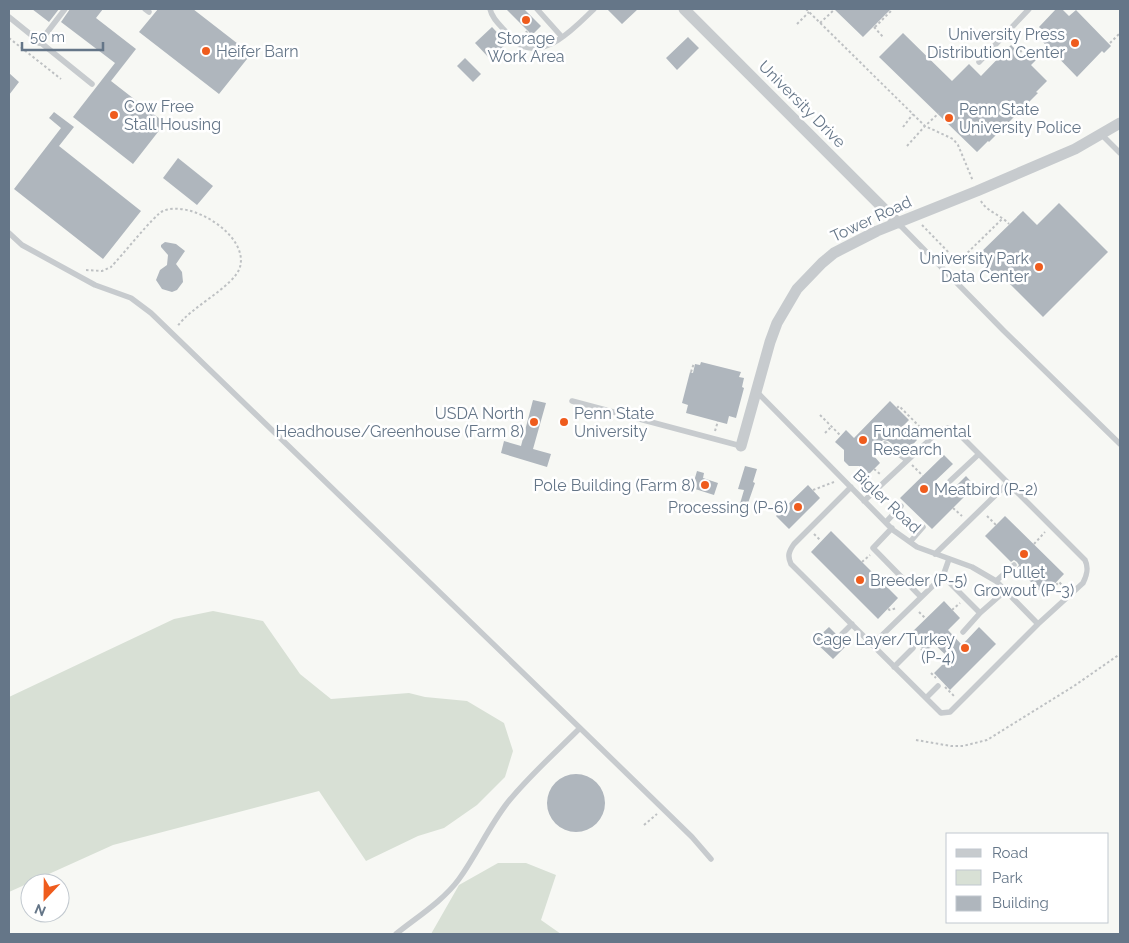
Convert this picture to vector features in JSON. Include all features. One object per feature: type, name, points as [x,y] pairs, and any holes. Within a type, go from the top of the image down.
[{"type":"street","name":"University Drive","points":[[684,9],[898,223]]},
{"type":"street","name":"Tower Road","points":[[741,446],[772,335],[781,314],[810,273],[834,253],[877,231],[1048,160],[1120,123]]},
{"type":"lane","points":[[39,42],[65,9]]},
{"type":"lane","points":[[490,9],[491,14],[517,43],[523,46],[540,48],[562,37],[594,9]]},
{"type":"lane","points":[[537,9],[562,37]]},
{"type":"lane","points":[[978,62],[1029,9]]},
{"type":"lane","points":[[9,18],[92,84]]},
{"type":"lane","points":[[1101,134],[1120,153]]},
{"type":"lane","points":[[898,223],[1010,337],[1120,444]]},
{"type":"lane","points":[[9,233],[22,245],[95,285],[131,298],[151,313],[580,728],[692,838],[711,860]]},
{"type":"lane","name":"Bigler Road","points":[[757,392],[892,528],[917,547],[972,568],[996,581],[1038,624]]},
{"type":"lane","points":[[572,401],[741,446]]},
{"type":"lane","points":[[851,487],[794,544],[788,558],[791,564],[936,709],[946,714],[1083,583],[1088,570],[1085,560],[957,432],[948,428],[940,430],[930,438],[864,501]]},
{"type":"lane","points":[[885,444],[907,460]]},
{"type":"lane","points":[[950,482],[979,454]]},
{"type":"lane","points":[[935,554],[1008,484]]},
{"type":"lane","points":[[886,522],[901,506]]},
{"type":"lane","points":[[910,542],[923,527]]},
{"type":"lane","points":[[892,528],[873,548],[921,597]]},
{"type":"lane","points":[[872,644],[943,576],[949,559]]},
{"type":"lane","points":[[996,581],[1014,565]]},
{"type":"lane","points":[[943,576],[980,613]]},
{"type":"lane","points":[[963,632],[980,613],[1005,591]]},
{"type":"lane","points":[[842,634],[852,624]]},
{"type":"lane","points":[[894,666],[913,648]]},
{"type":"lane","points":[[926,698],[939,683]]},
{"type":"lane","points":[[396,934],[444,895],[458,880],[495,818],[526,781],[580,728]]},
{"type":"path","points":[[806,9],[926,126],[953,139],[958,145],[973,181]]},
{"type":"path","points":[[820,23],[834,9]]},
{"type":"path","points":[[884,38],[874,27],[893,9]]},
{"type":"path","points":[[797,24],[809,12]]},
{"type":"path","points":[[526,31],[528,34],[530,33]]},
{"type":"path","points":[[1110,43],[1120,32]]},
{"type":"path","points":[[1004,34],[1027,57]]},
{"type":"path","points":[[9,38],[61,79]]},
{"type":"path","points":[[907,146],[939,113]]},
{"type":"path","points":[[902,127],[913,114]]},
{"type":"path","points":[[979,199],[984,207],[1003,218],[1009,224]]},
{"type":"path","points":[[67,269],[102,271],[112,267],[161,212],[174,208],[191,210],[205,216],[227,233],[236,244],[239,252],[240,267],[233,278],[181,322],[174,337]]},
{"type":"path","points":[[920,224],[958,262],[1003,218]]},
{"type":"path","points":[[691,372],[694,363]]},
{"type":"path","points":[[897,408],[899,406],[930,438]]},
{"type":"path","points":[[820,414],[841,436]]},
{"type":"path","points":[[825,433],[832,426]]},
{"type":"path","points":[[907,460],[923,476]]},
{"type":"path","points":[[852,477],[865,472]]},
{"type":"path","points":[[813,490],[839,481]]},
{"type":"path","points":[[953,508],[968,522]]},
{"type":"path","points":[[981,510],[996,525]]},
{"type":"path","points":[[1034,544],[1050,527]]},
{"type":"path","points":[[1053,586],[1059,582],[1062,585]]},
{"type":"path","points":[[907,635],[910,639]]},
{"type":"path","points":[[916,740],[951,746],[963,746],[987,740],[1074,686],[1120,654]]},
{"type":"path","points":[[931,673],[960,702]]},
{"type":"path","points":[[644,825],[662,809]]},
{"type":"green space","points":[[213,611],[263,621],[300,674],[331,699],[409,693],[425,697],[467,701],[504,723],[513,751],[505,777],[477,805],[444,828],[418,836],[366,861],[319,791],[113,845],[51,873],[20,873],[20,887],[9,892],[9,697],[174,619]]},
{"type":"green space","points":[[498,863],[526,863],[556,875],[541,920],[561,934],[431,934],[459,885]]},
{"type":"building","points":[[32,9],[59,9],[49,22]]},
{"type":"building","name":"Cow Free Stall Housing","points":[[70,9],[103,9],[96,18],[136,49],[111,81],[165,123],[133,164],[73,117],[115,63],[61,22]]},
{"type":"building","name":"Heifer Barn","points":[[158,9],[193,9],[251,54],[219,94],[139,32]]},
{"type":"building","name":"Storage Work Area","points":[[506,9],[524,9],[541,26],[532,35]]},
{"type":"building","points":[[607,9],[638,9],[622,24]]},
{"type":"building","points":[[834,9],[891,9],[863,37]]},
{"type":"building","name":"University Press Distribution Center","points":[[1056,9],[1062,9],[1069,16],[1076,10],[1111,46],[1104,53],[1102,51],[1077,77],[1043,42],[1049,37],[1039,27]]},
{"type":"building","points":[[492,27],[507,43],[490,59],[475,43]]},
{"type":"building","points":[[903,33],[952,81],[969,64],[981,76],[1011,45],[1025,59],[1032,52],[1038,58],[1031,65],[1047,81],[1036,92],[1038,93],[977,152],[879,57]]},
{"type":"building","points":[[688,37],[699,48],[677,70],[666,58]]},
{"type":"building","points":[[465,58],[481,74],[473,82],[457,66]]},
{"type":"building","points":[[9,73],[19,82],[9,95]]},
{"type":"building","points":[[54,112],[74,127],[59,146],[141,211],[103,259],[14,189],[61,128],[49,118]]},
{"type":"building","points":[[178,158],[213,186],[197,205],[163,178]]},
{"type":"building","name":"University Park Data Center","points":[[1059,203],[1108,252],[1043,317],[1003,277],[998,281],[975,258],[1023,211],[1037,225]]},
{"type":"building","points":[[165,242],[176,244],[185,251],[176,264],[182,272],[183,282],[177,290],[172,292],[162,289],[156,280],[160,270],[167,265],[168,255],[161,247]]},
{"type":"building","points":[[701,362],[741,372],[739,377],[744,378],[742,387],[744,388],[736,418],[729,416],[727,424],[686,413],[688,405],[682,403],[690,372],[693,373],[695,364],[700,365]]},
{"type":"building","name":"USDA North Headhouse/Greenhouse (Farm 8)","points":[[533,400],[546,403],[533,449],[551,454],[547,467],[501,453],[504,441],[521,446]]},
{"type":"building","name":"Fundamental Research","points":[[890,401],[909,420],[903,426],[917,440],[905,453],[888,441],[883,440],[880,443],[882,447],[874,456],[880,463],[868,475],[859,466],[849,466],[844,461],[844,450],[835,442],[846,430],[854,438]]},
{"type":"building","name":"Meatbird (P-2)","points":[[944,455],[953,464],[933,483],[946,496],[966,476],[975,486],[932,529],[900,498]]},
{"type":"building","points":[[745,466],[757,469],[753,482],[755,483],[746,509],[739,507],[744,490],[738,489]]},
{"type":"building","name":"Pole Building (Farm 8)","points":[[697,471],[704,473],[703,478],[718,483],[714,495],[692,488]]},
{"type":"building","name":"Processing (P-6)","points":[[808,485],[820,498],[789,529],[776,516]]},
{"type":"building","name":"Pullet Growout (P-3)","points":[[1005,516],[1064,574],[1044,595],[1017,568],[1019,565],[1017,562],[1014,560],[1011,562],[985,536]]},
{"type":"building","name":"Breeder (P-5)","points":[[831,531],[898,598],[878,619],[811,552]]},
{"type":"building","name":"Cage Layer/Turkey (P-4)","points":[[944,601],[960,618],[948,630],[962,645],[979,627],[996,644],[950,690],[934,673],[949,658],[934,644],[926,652],[909,635]]},
{"type":"building","points":[[829,627],[847,645],[833,659],[814,641]]},
{"type":"building","points":[[570,774],[582,774],[597,782],[605,797],[605,809],[597,824],[582,832],[570,832],[555,824],[547,809],[547,797],[555,782]]},
{"type":"place","name":"Storage Work Area","points":[[526,20]]},
{"type":"place","name":"University Press Distribution Center","points":[[1075,43]]},
{"type":"place","name":"Heifer Barn","points":[[206,51]]},
{"type":"place","name":"Cow Free Stall Housing","points":[[114,115]]},
{"type":"place","name":"Penn State University Police","points":[[949,118]]},
{"type":"place","name":"University Park Data Center","points":[[1039,267]]},
{"type":"place","name":"USDA North Headhouse/Greenhouse (Farm 8)","points":[[534,422]]},
{"type":"place","name":"Penn State University","points":[[564,422]]},
{"type":"place","name":"Fundamental Research","points":[[863,440]]},
{"type":"place","name":"Pole Building (Farm 8)","points":[[705,485]]},
{"type":"place","name":"Meatbird (P-2)","points":[[924,489]]},
{"type":"place","name":"Processing (P-6)","points":[[798,507]]},
{"type":"place","name":"Pullet Growout (P-3)","points":[[1024,554]]},
{"type":"place","name":"Breeder (P-5)","points":[[860,580]]},
{"type":"place","name":"Cage Layer/Turkey (P-4)","points":[[965,648]]}]
